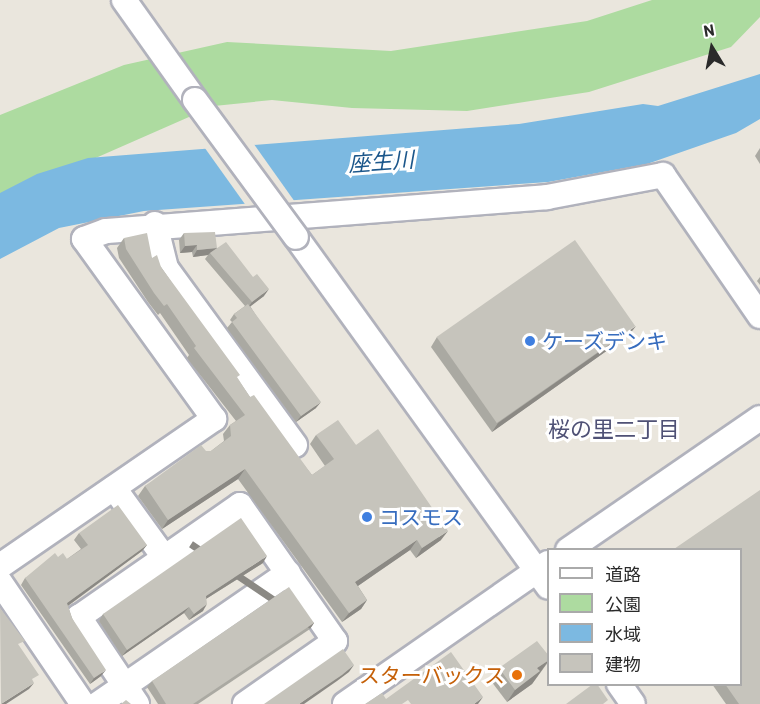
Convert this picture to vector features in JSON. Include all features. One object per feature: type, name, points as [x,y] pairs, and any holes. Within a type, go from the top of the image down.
[{"type":"street","points":[[124,0],[195,100],[545,573],[345,704]]},
{"type":"street","points":[[0,566],[214,419],[84,239],[106,231],[155,224],[547,197],[663,175],[760,316]]},
{"type":"street","points":[[155,224],[166,268],[295,445]]},
{"type":"street","points":[[569,548],[760,418]]},
{"type":"street","points":[[114,488],[164,557]]},
{"type":"street","points":[[131,694],[79,617],[240,505],[335,641],[245,704]]},
{"type":"street","points":[[98,704],[131,694],[288,573]]},
{"type":"street","points":[[0,582],[83,704]]},
{"type":"street","points":[[620,686],[633,704]]},
{"type":"green space","points":[[652,0],[760,0],[760,17],[731,47],[589,92],[467,111],[352,108],[272,100],[214,106],[0,200],[0,115],[124,65],[227,42],[391,51],[587,21]]},
{"type":"water","name":"座生川","points":[[760,74],[760,119],[736,133],[647,164],[548,182],[144,211],[59,228],[0,259],[0,193],[37,174],[88,158],[519,124],[643,104],[658,106]]},
{"type":"pier","points":[[251,140],[295,202],[247,207],[202,144]]},
{"type":"building","points":[[215,232],[217,248],[197,250],[197,245],[185,246],[184,233]]},
{"type":"building","points":[[147,233],[152,258],[157,255],[161,267],[240,375],[237,377],[250,397],[254,395],[312,475],[334,459],[316,435],[338,420],[356,445],[378,429],[448,531],[422,548],[417,540],[355,582],[367,600],[349,613],[245,469],[168,520],[145,486],[201,445],[206,451],[211,451],[231,436],[230,425],[245,415],[194,348],[196,346],[167,304],[164,306],[154,293],[126,249],[124,238]]},
{"type":"building","name":"ケーズデンキ","points":[[575,240],[635,326],[497,423],[437,337]]},
{"type":"building","points":[[226,242],[253,277],[257,274],[269,289],[252,302],[210,253]]},
{"type":"building","points":[[248,304],[321,402],[301,416],[232,322],[237,318],[234,314]]},
{"type":"building","points":[[760,490],[760,704],[739,704],[726,686],[742,686],[742,548],[675,548]]},
{"type":"building","points":[[118,505],[147,545],[67,603],[72,618],[106,670],[94,678],[25,578],[55,553],[58,557],[63,553],[67,559],[88,545],[79,533]]},
{"type":"building","points":[[241,518],[267,556],[206,596],[207,604],[194,614],[189,607],[127,650],[103,614]]},
{"type":"building","points":[[289,587],[314,623],[193,704],[166,704],[152,681]]},
{"type":"building","points":[[0,608],[25,641],[18,644],[39,675],[32,679],[34,683],[1,704]]},
{"type":"building","points":[[537,641],[547,654],[547,661],[537,668],[540,671],[515,690],[499,668]]},
{"type":"building","points":[[343,649],[354,665],[342,675],[299,704],[264,704]]},
{"type":"building","points":[[451,652],[483,697],[474,704],[411,704],[408,700],[402,704],[365,704],[382,693],[386,699]]},
{"type":"building","points":[[590,686],[598,686],[608,700],[603,704],[566,704]]},
{"type":"place","name":"ケーズデンキ","points":[[530,341]]},
{"type":"place","name":"コスモス","points":[[367,517]]},
{"type":"place","name":"スターバックス","points":[[517,675]]},
{"type":"district","name":"桜の里二丁目","points":[[614,429]]}]
